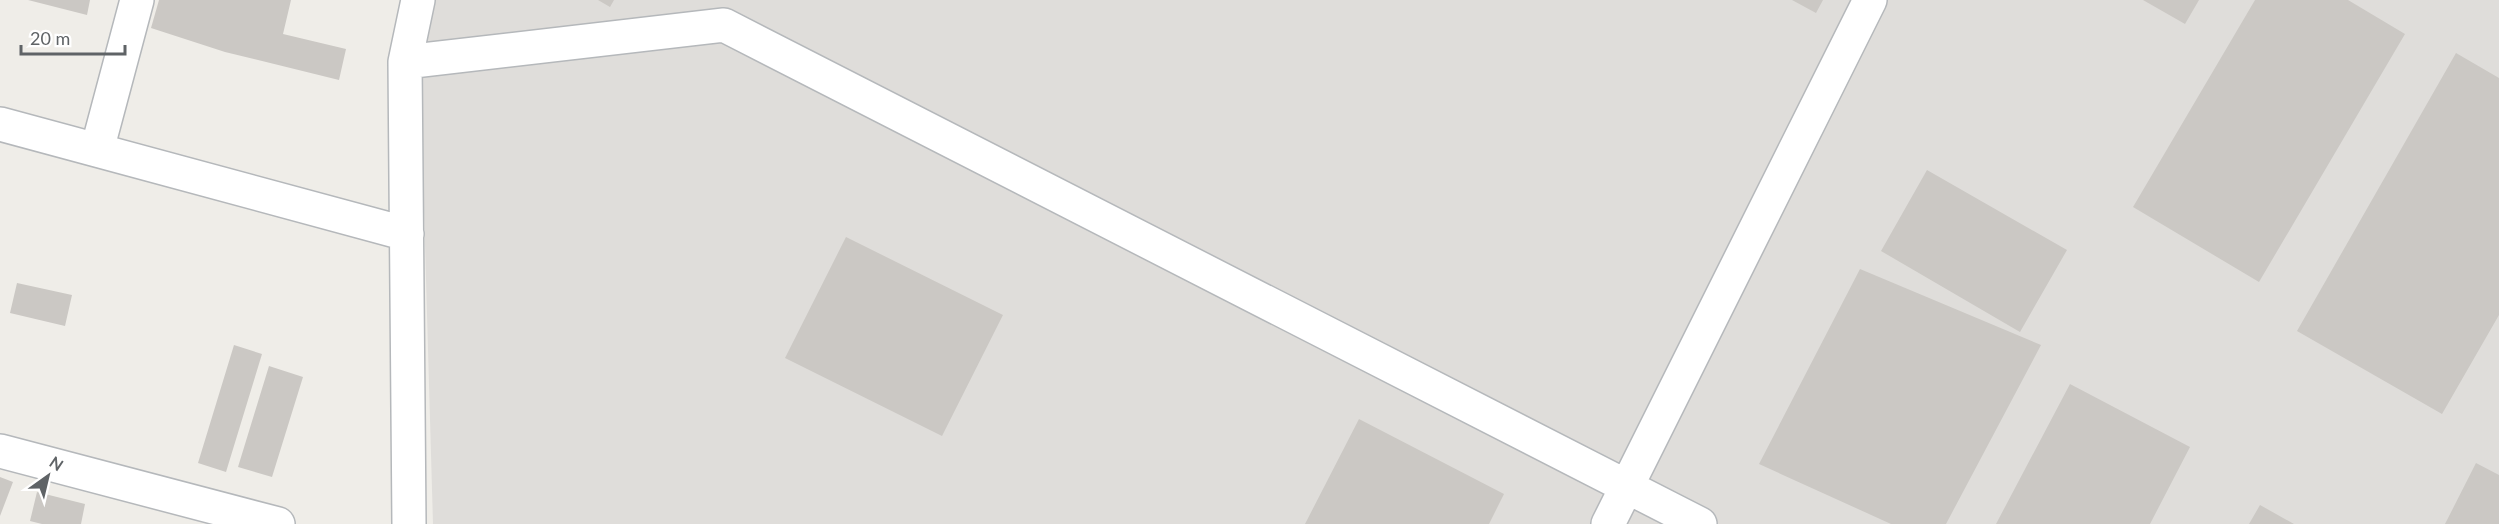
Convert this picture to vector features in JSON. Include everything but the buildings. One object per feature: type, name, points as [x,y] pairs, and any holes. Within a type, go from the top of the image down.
[{"type":"street","points":[[97,150],[137,0]]},
{"type":"street","points":[[409,524],[405,62],[418,0]]},
{"type":"street","points":[[1608,524],[1870,0]]},
{"type":"street","points":[[405,62],[724,24],[1700,524]]},
{"type":"street","points":[[0,124],[406,234]]},
{"type":"street","points":[[0,450],[278,524]]},
{"type":"shaded area","points":[[418,0],[2499,0],[2499,524],[433,524]]}]
